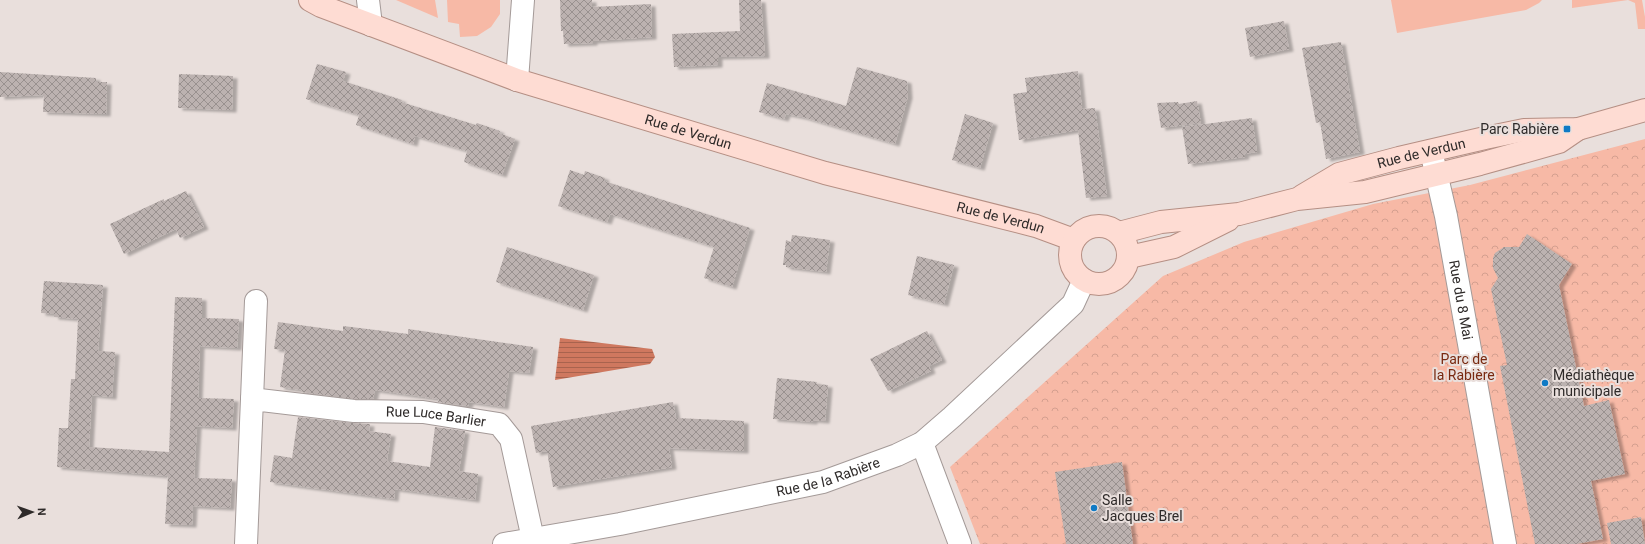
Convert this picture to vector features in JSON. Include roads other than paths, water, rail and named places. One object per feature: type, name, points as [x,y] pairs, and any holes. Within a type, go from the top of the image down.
[{"type":"main road","name":"Rue de Verdun","points":[[310,0],[321,6],[517,80],[825,173],[1036,226],[1074,240]]},
{"type":"main road","name":"Rue de Verdun","points":[[1297,200],[1339,174],[1485,138],[1524,130],[1578,129],[1645,110]]},
{"type":"main road","name":"Rue de Verdun","points":[[1119,233],[1162,222],[1239,214],[1297,200],[1365,192],[1559,142],[1578,129]]},
{"type":"main road","name":"Rue de Verdun","points":[[1129,257],[1174,247],[1239,214]]},
{"type":"main road","points":[[1095,226],[1108,227],[1119,233],[1125,240],[1129,257],[1127,266],[1123,273],[1116,279],[1100,285],[1084,280],[1077,274],[1072,266],[1070,257],[1074,240],[1087,229],[1095,226]]},
{"type":"street","points":[[368,0],[371,25]]},
{"type":"street","points":[[517,80],[523,0]]},
{"type":"street","name":"Rue du 8 Mai","points":[[1431,151],[1446,216],[1505,544]]},
{"type":"street","name":"Rue de la Rabière","points":[[504,544],[620,524],[823,482],[897,455],[922,443],[1073,304],[1084,280]]},
{"type":"street","points":[[246,544],[256,301]]},
{"type":"street","name":"Rue Luce Barlier","points":[[252,399],[354,411],[423,412],[499,424],[511,439],[533,539]]},
{"type":"street","points":[[922,443],[960,544]]},
{"type":"place","name":"Parc Rabière","points":[[1567,129]]},
{"type":"place","name":"Médiathèque municipale","points":[[1545,383]]},
{"type":"place","name":"Salle Jacques Brel","points":[[1094,508]]},
{"type":"park label","name":"Parc de la Rabière","points":[[1464,368]]}]
